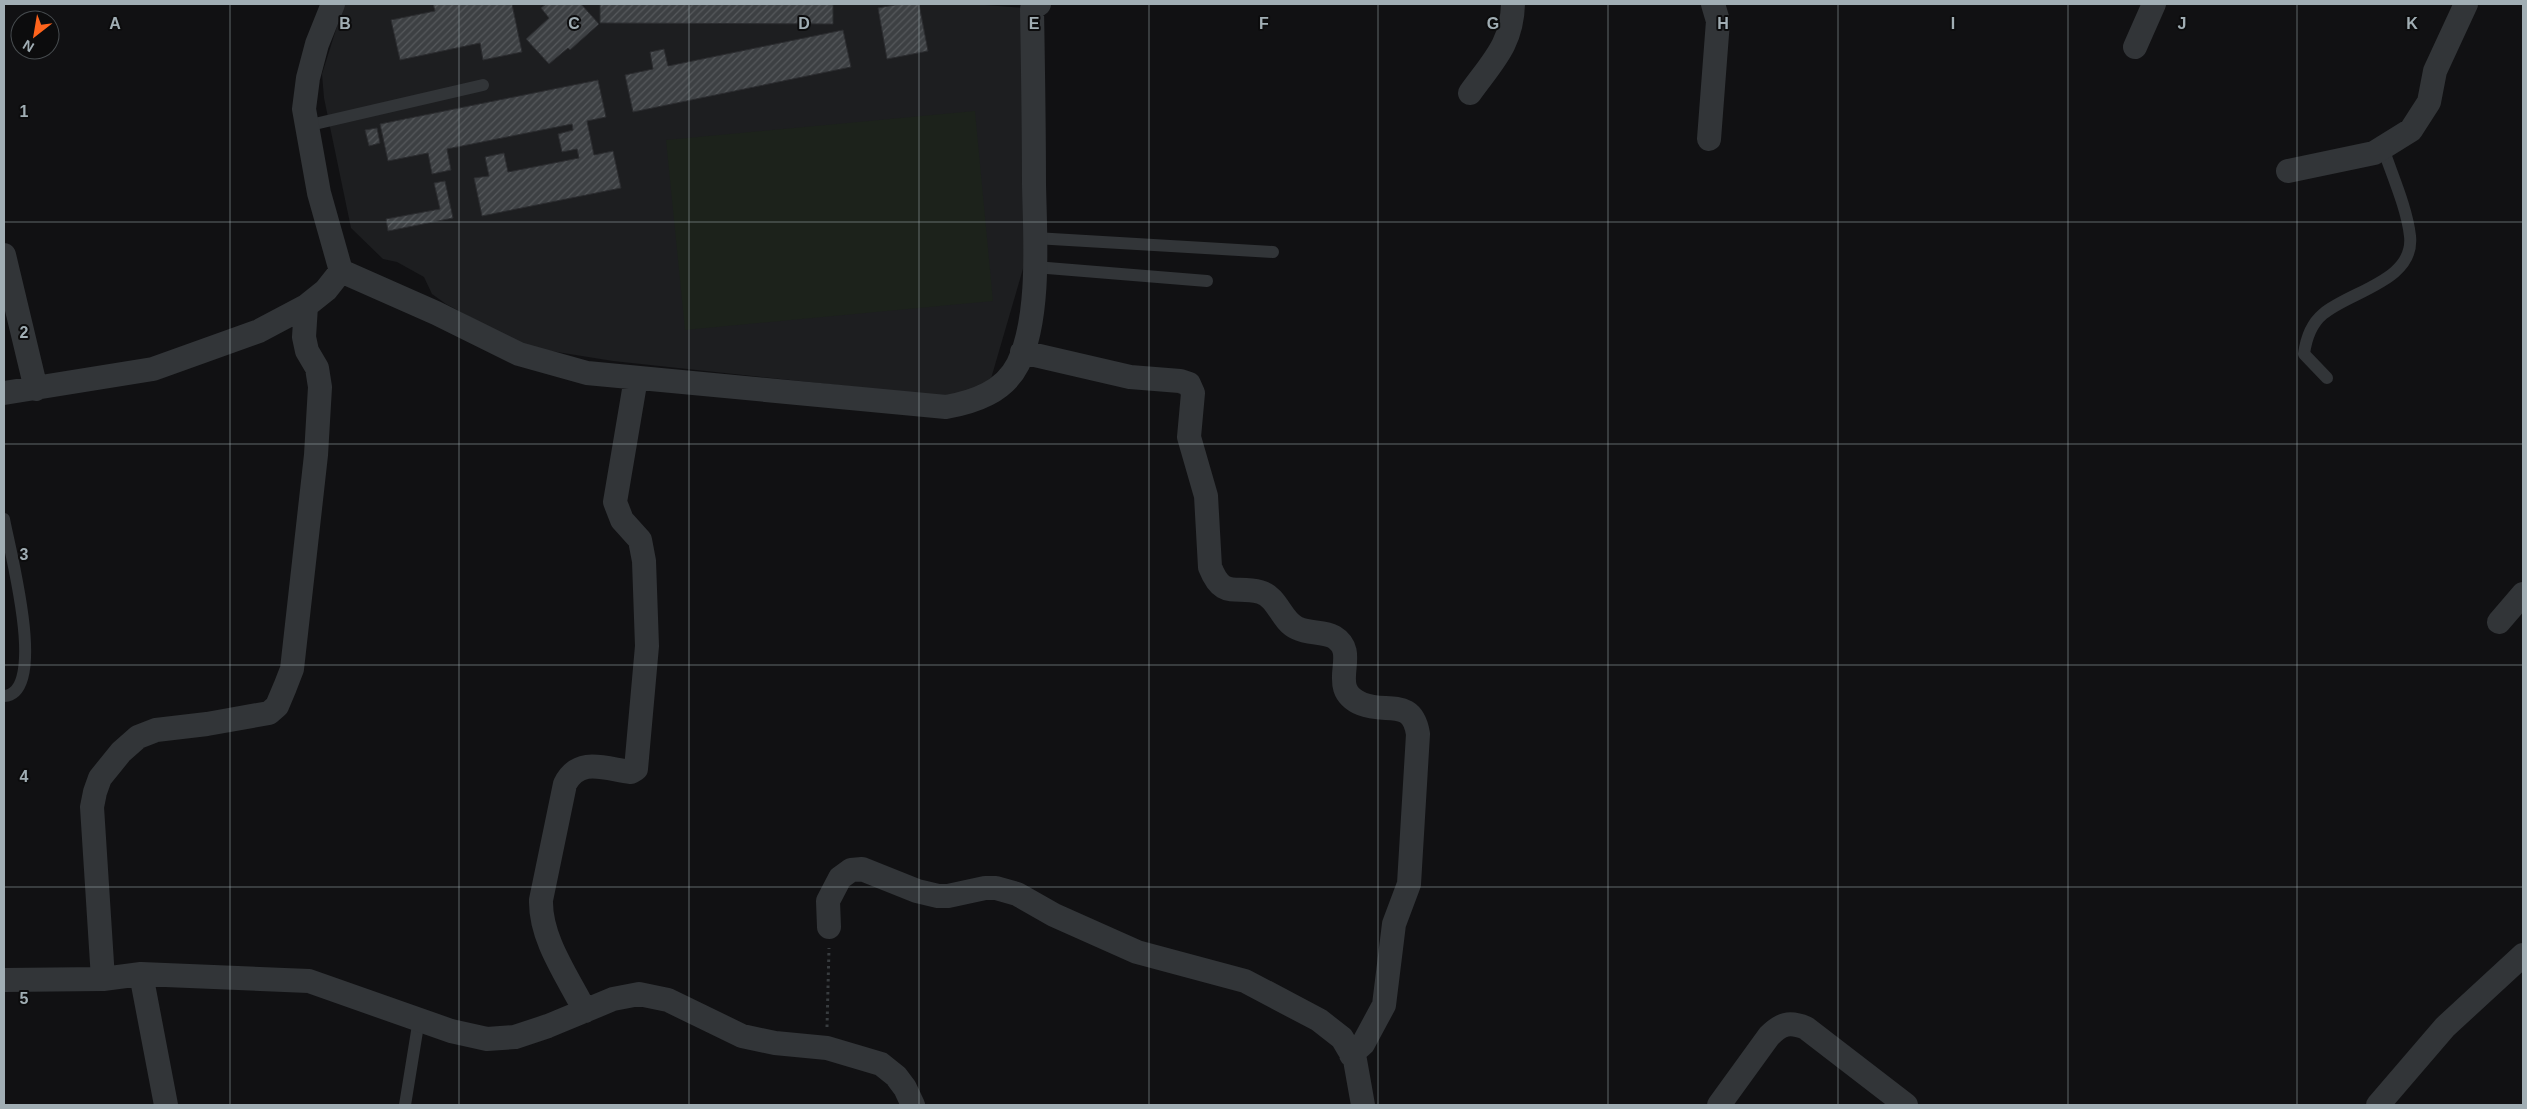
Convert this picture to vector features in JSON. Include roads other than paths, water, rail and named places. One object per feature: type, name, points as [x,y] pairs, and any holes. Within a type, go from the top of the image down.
[{"type":"street","points":[[333,4],[316,44],[308,78],[304,108],[320,193],[341,271]]},
{"type":"street","points":[[341,271],[436,313],[519,354],[587,373],[946,407],[969,403],[990,393],[1004,382],[1013,371],[1028,340],[1035,267],[1032,9],[1039,4]]},
{"type":"street","points":[[1470,93],[1506,42],[1512,25],[1513,4]]},
{"type":"street","points":[[1709,140],[1718,21],[1712,4]]},
{"type":"street","points":[[2135,46],[2154,4]]},
{"type":"street","points":[[2288,171],[2374,153],[2411,130],[2430,102],[2435,71],[2466,4]]},
{"type":"street","points":[[4,255],[36,389]]},
{"type":"street","points":[[4,393],[153,369],[259,331],[306,306],[326,290],[341,271]]},
{"type":"street","points":[[103,979],[92,807],[100,778],[121,752],[138,737],[156,730],[207,724],[269,713],[277,706],[292,669],[316,455],[320,387],[317,368],[308,351],[304,337],[306,306]]},
{"type":"street","points":[[1022,352],[1130,377],[1180,381],[1189,384],[1193,393],[1189,437],[1206,496],[1210,568],[1214,576],[1226,588],[1237,591],[1260,592],[1276,604],[1289,623],[1298,628],[1332,636],[1341,642],[1346,652],[1344,690],[1349,696],[1363,704],[1404,710],[1412,716],[1418,734],[1409,884],[1394,924],[1384,1005],[1363,1044],[1351,1055]]},
{"type":"street","points":[[585,1010],[547,935],[541,911],[541,900],[565,784],[569,776],[578,768],[587,766],[631,772],[636,769],[648,646],[644,561],[640,540],[622,520],[615,502],[636,378]]},
{"type":"street","points":[[2499,622],[2523,594]]},
{"type":"street","points":[[829,927],[828,901],[840,878],[851,870],[862,869],[917,891],[938,896],[948,896],[985,888],[996,888],[1016,894],[1054,915],[1137,952],[1245,981],[1319,1020],[1342,1038],[1355,1060],[1363,1105]]},
{"type":"street","points":[[2378,1105],[2445,1027],[2523,956]]},
{"type":"street","points":[[141,974],[166,1105]]},
{"type":"street","points":[[4,980],[103,979],[141,974],[309,981],[451,1031],[488,1038],[515,1037],[613,999],[639,994],[668,1000],[742,1036],[775,1043],[827,1048],[881,1064],[896,1076],[905,1088],[913,1105]]},
{"type":"street","points":[[1719,1105],[1769,1036],[1778,1026],[1792,1022],[1806,1028],[1906,1105]]},
{"type":"lane","points":[[306,126],[483,85]]},
{"type":"lane","points":[[2326,378],[2304,354],[2306,337],[2323,314],[2395,273],[2407,257],[2410,237],[2383,148]]},
{"type":"lane","points":[[1035,238],[1273,252]]},
{"type":"lane","points":[[1035,267],[1206,281]]},
{"type":"lane","points":[[4,519],[26,635],[24,674],[20,688],[11,696],[4,696]]},
{"type":"lane","points":[[405,1105],[419,1020]]}]
